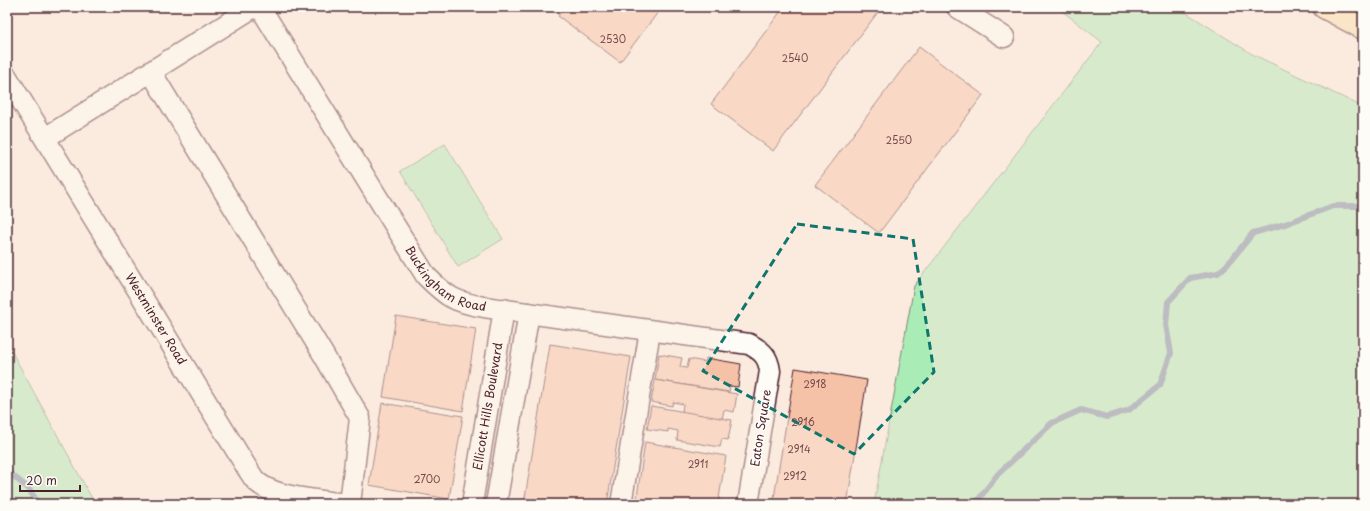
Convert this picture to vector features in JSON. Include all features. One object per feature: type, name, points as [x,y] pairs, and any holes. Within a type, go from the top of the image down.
[{"type":"highway","points":[[1324,7],[1363,28]]},
{"type":"street","points":[[45,138],[254,7]]},
{"type":"street","name":"Buckingham Road","points":[[260,7],[426,276],[438,288],[452,298],[465,303],[529,313],[749,344],[763,354]]},
{"type":"street","points":[[957,7],[1004,37]]},
{"type":"street","points":[[152,72],[323,354],[360,418],[350,504]]},
{"type":"street","name":"Westminster Road","points":[[7,76],[256,481],[278,494],[345,504]]},
{"type":"street","name":"Ellicott Hills Boulevard","points":[[472,504],[504,309]]},
{"type":"street","name":"Ellicott Hills Boulevard","points":[[496,504],[529,313]]},
{"type":"street","points":[[621,504],[650,331]]},
{"type":"street","name":"Eaton Square","points":[[748,504],[770,371],[768,361],[763,354]]},
{"type":"highlighted area","points":[[797,224],[913,239],[934,372],[854,454],[703,371]]},
{"type":"green space","points":[[1057,7],[1177,7],[1252,54],[1363,107],[1363,504],[874,504],[914,286],[1102,42]]},
{"type":"green space","points":[[445,144],[503,239],[458,267],[400,171]]},
{"type":"green space","points":[[7,343],[95,504],[7,504]]},
{"type":"building","points":[[565,7],[662,7],[620,62],[558,16]]},
{"type":"building","points":[[784,7],[871,7],[878,12],[773,151],[711,104]]},
{"type":"building","points":[[919,47],[983,95],[879,233],[815,185]]},
{"type":"building","points":[[396,316],[476,329],[463,411],[383,397]]},
{"type":"building","points":[[550,344],[631,357],[607,504],[524,504]]},
{"type":"building","points":[[659,354],[682,358],[680,367],[687,368],[689,359],[705,362],[706,358],[741,364],[738,387],[730,386],[729,392],[655,380]]},
{"type":"building","points":[[795,368],[867,380],[847,504],[773,504]]},
{"type":"building","points":[[655,380],[737,394],[734,412],[724,410],[722,419],[682,412],[683,404],[673,402],[672,406],[651,402]]},
{"type":"building","points":[[382,403],[463,416],[449,499],[369,485]]},
{"type":"building","points":[[651,406],[732,420],[728,440],[722,439],[720,447],[677,440],[678,431],[668,429],[668,432],[647,429]]},
{"type":"building","points":[[645,442],[726,456],[718,504],[636,504]]},
{"type":"waterway","points":[[975,504],[998,474],[1052,423],[1081,410],[1107,417],[1129,410],[1160,385],[1171,353],[1166,325],[1168,302],[1190,278],[1218,273],[1227,265],[1253,233],[1285,224],[1333,206],[1363,206]]},
{"type":"waterway","points":[[7,471],[28,488],[39,504]]}]
